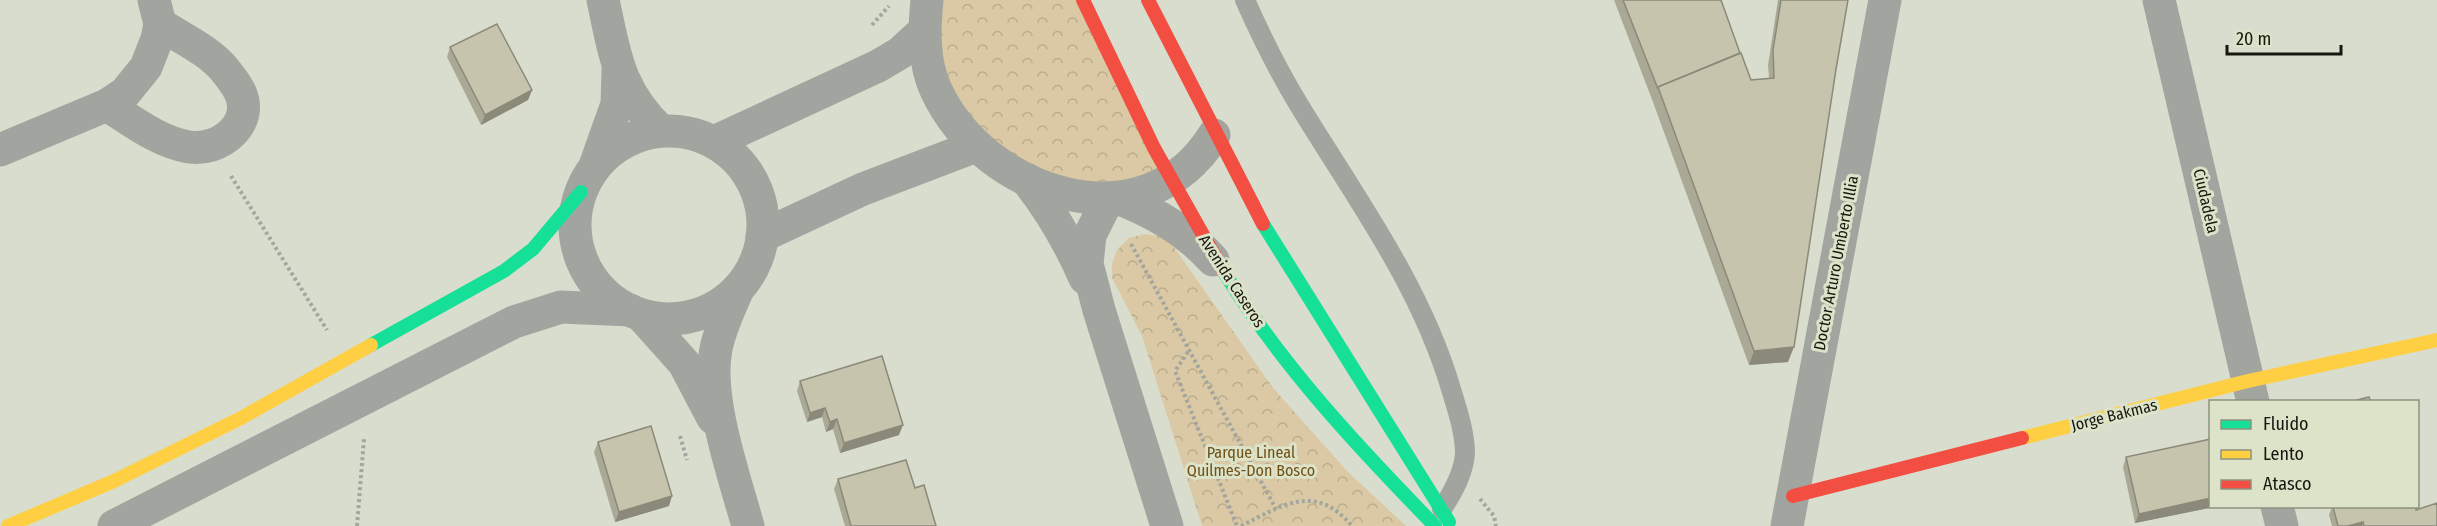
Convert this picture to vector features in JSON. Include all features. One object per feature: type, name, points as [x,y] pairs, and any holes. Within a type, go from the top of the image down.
[{"type":"street","points":[[603,0],[618,69],[617,104],[575,219],[577,247],[594,280],[606,295],[635,313],[684,363],[724,441]]},
{"type":"street","name":"Avenida Caseros","points":[[1083,0],[1114,70],[1171,180],[1224,273],[1299,378],[1348,438],[1443,520]]},
{"type":"street","points":[[1148,0],[1214,135],[1254,209],[1443,520]]},
{"type":"street","name":"Doctor Arturo Umberto Illia","points":[[1790,511],[1885,0]]},
{"type":"street","name":"Ciudadela","points":[[2159,0],[2250,392]]},
{"type":"street","points":[[0,150],[107,105],[125,93],[146,67],[157,39],[157,12]]},
{"type":"street","points":[[107,105],[142,128],[171,142],[190,147],[222,142],[234,132],[243,113],[241,93],[223,68],[157,12]]},
{"type":"street","points":[[926,15],[928,66],[935,89],[950,117],[976,146],[1026,179],[1059,192],[1085,198],[1114,199],[1141,194],[1171,180],[1190,167],[1214,135]]},
{"type":"street","points":[[714,142],[878,66],[900,52],[926,15]]},
{"type":"street","points":[[618,69],[636,104],[661,131]]},
{"type":"street","points":[[8,526],[114,481],[241,418],[504,271],[533,249],[588,179],[621,144],[636,136],[661,131],[688,132],[714,142],[736,159],[752,181],[761,208],[762,236],[755,264],[738,289],[715,352],[715,381],[724,441],[748,526]]},
{"type":"street","points":[[762,236],[863,189],[976,146]]},
{"type":"street","points":[[1026,179],[1048,206],[1071,245],[1099,310]]},
{"type":"street","points":[[1114,199],[1150,211],[1178,228],[1203,248],[1224,273]]},
{"type":"street","points":[[1114,199],[1090,235],[1087,264],[1099,310],[1167,526]]},
{"type":"street","points":[[114,526],[538,313],[561,307],[635,313],[668,319],[694,316],[718,305],[738,289]]},
{"type":"street","name":"Jorge Bakmas","points":[[2219,400],[2437,340]]},
{"type":"street","name":"Jorge Bakmas","points":[[1790,511],[2209,403]]},
{"type":"street","points":[[2277,508],[2282,526]]},
{"type":"lane","points":[[1245,0],[1298,104],[1397,264],[1423,313],[1442,359],[1463,429],[1465,454],[1443,520]]},
{"type":"path","points":[[211,145],[346,360]]},
{"type":"path","points":[[1114,199],[1188,352],[1276,509]]},
{"type":"path","points":[[1188,352],[1175,370],[1236,526]]},
{"type":"path","points":[[357,526],[366,414],[362,401]]},
{"type":"path","points":[[1242,526],[1292,502],[1312,500],[1325,503],[1352,526]]},
{"type":"green space","points":[[927,0],[1083,0],[1171,180],[1085,198],[950,117]]},
{"type":"green space","name":"Parque Lineal Quilmes-Don Bosco","points":[[1144,234],[1159,236],[1171,243],[1273,388],[1348,472],[1406,526],[1202,526],[1142,336],[1112,278],[1112,264],[1117,250],[1129,238]]},
{"type":"building","points":[[1623,0],[1721,0],[1740,53],[1658,87],[1658,89]]},
{"type":"building","points":[[1781,0],[1848,0],[1794,347],[1754,351],[1658,87],[1741,53],[1751,80],[1774,78],[1773,50]]},
{"type":"building","points":[[497,24],[532,90],[485,115],[450,47]]},
{"type":"building","points":[[882,356],[903,425],[844,443],[837,419],[830,422],[825,408],[810,413],[800,381]]},
{"type":"building","points":[[651,426],[672,496],[619,512],[598,442]]},
{"type":"building","points":[[2209,439],[2209,498],[2139,514],[2126,457]]},
{"type":"building","points":[[906,460],[915,488],[924,485],[936,526],[851,526],[838,479]]},
{"type":"building","points":[[2437,503],[2437,526],[2364,526],[2363,522],[2338,526],[2333,508],[2416,508],[2416,510]]},
{"type":"traffic: fast","points":[[371,345],[504,271],[533,249],[581,192]]},
{"type":"traffic: fast","points":[[1263,224],[1449,522]]},
{"type":"traffic: fast","points":[[1224,272],[1271,341],[1322,405],[1435,526]]},
{"type":"traffic: slow","points":[[2022,438],[2248,381],[2437,340]]},
{"type":"traffic: slow","points":[[8,526],[114,481],[241,418],[371,345]]},
{"type":"traffic: jam","points":[[1083,0],[1154,148],[1224,272]]},
{"type":"traffic: jam","points":[[1148,0],[1263,224]]},
{"type":"traffic: jam","points":[[1793,496],[2022,438]]}]
